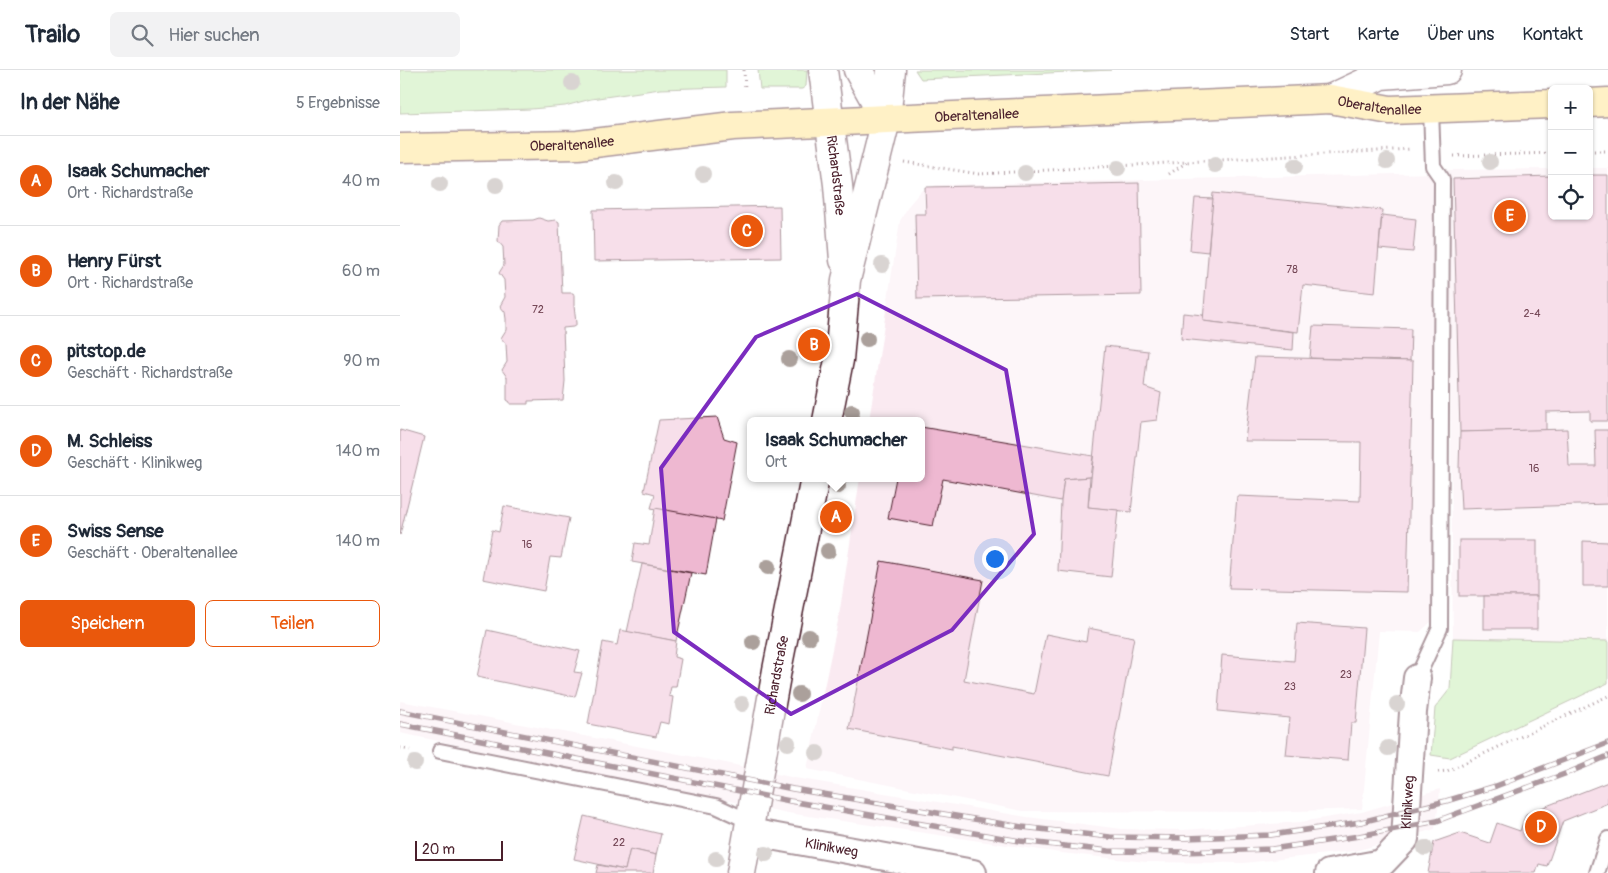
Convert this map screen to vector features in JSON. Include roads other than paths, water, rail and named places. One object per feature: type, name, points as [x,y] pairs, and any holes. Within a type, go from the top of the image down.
[{"type":"main road","name":"Oberaltenallee","points":[[400,148],[578,145],[733,126],[1330,99],[1390,110],[1548,104]]},
{"type":"main road","points":[[1593,103],[1608,102]]},
{"type":"street","name":"Richardstraße","points":[[823,70],[838,185],[846,280]]},
{"type":"street","points":[[858,70],[886,120]]},
{"type":"street","name":"Richardstraße","points":[[828,417],[839,360],[846,280],[886,120],[891,70]]},
{"type":"street","points":[[1330,99],[1381,75],[1446,70]]},
{"type":"street","name":"Richardstraße","points":[[741,873],[777,670],[815,482]]},
{"type":"street","name":"Klinikweg","points":[[1329,873],[1382,863],[1405,839],[1417,678]]},
{"type":"street","name":"Klinikweg","points":[[750,827],[973,873]]},
{"type":"lane","points":[[1417,678],[1440,628],[1442,179],[1433,162],[1431,109]]},
{"type":"lane","points":[[440,751],[716,806],[750,827]]},
{"type":"lane","points":[[1597,873],[1608,839]]},
{"type":"railway","points":[[400,711],[793,789],[1022,827],[1110,837],[1186,838],[1271,835],[1361,822],[1446,801],[1496,786],[1608,743]]},
{"type":"railway","points":[[400,724],[790,801],[1020,841],[1109,851],[1184,852],[1272,849],[1359,836],[1437,821],[1608,756]]},
{"type":"place","name":"Swiss Sense","points":[[1510,216]]},
{"type":"place","name":"pitstop.de","points":[[747,231]]},
{"type":"place","name":"Henry Fürst","points":[[814,345]]},
{"type":"place","name":"Isaak Schumacher","points":[[836,517]]},
{"type":"place","name":"M. Schleiss","points":[[1541,827]]}]
